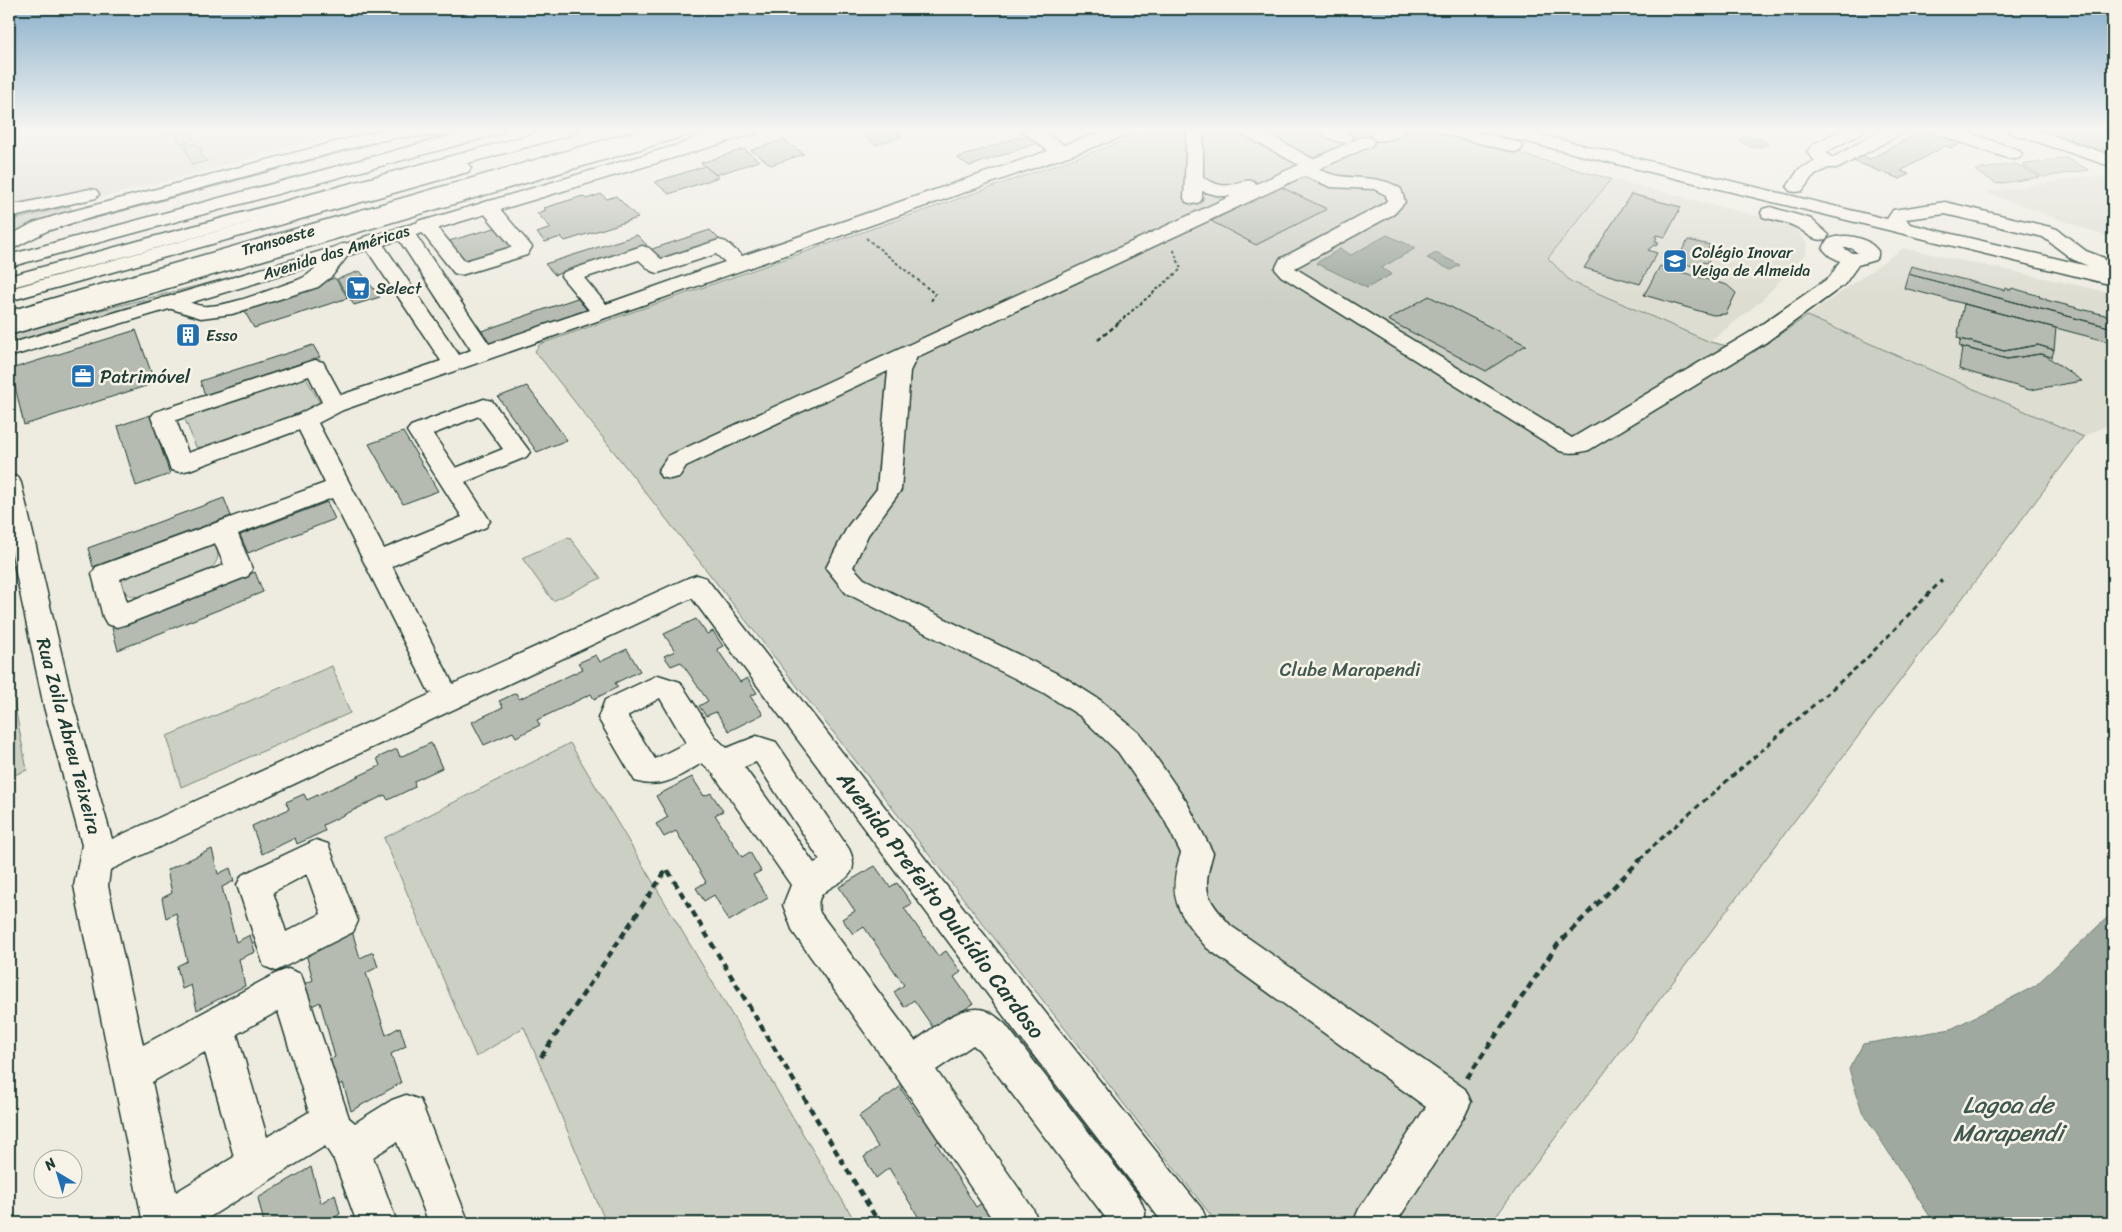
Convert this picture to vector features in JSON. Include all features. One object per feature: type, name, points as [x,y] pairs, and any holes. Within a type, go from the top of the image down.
[{"type":"main road","points":[[9,212],[122,186]]},
{"type":"main road","points":[[9,244],[226,186]]},
{"type":"main road","points":[[9,261],[284,186]]},
{"type":"main road","points":[[9,282],[360,186]]},
{"type":"main road","name":"Transoeste","points":[[9,295],[387,186]]},
{"type":"main road","name":"Transoeste","points":[[9,318],[464,186]]},
{"type":"main road","name":"Avenida das Américas","points":[[9,329],[517,186]]},
{"type":"main road","points":[[103,302],[213,277],[476,203],[553,186]]},
{"type":"main road","name":"Avenida das Américas","points":[[9,351],[556,186]]},
{"type":"main road","points":[[335,405],[314,367],[163,418],[180,464],[305,420],[335,405],[964,186]]},
{"type":"main road","points":[[1192,220],[1194,186]]},
{"type":"main road","points":[[1207,186],[1226,192],[1247,186]]},
{"type":"main road","points":[[670,471],[677,462],[1263,186]]},
{"type":"main road","points":[[1384,186],[1395,193],[1396,202],[1387,210],[1292,260],[1286,266],[1288,272],[1568,446],[1581,445],[1757,338],[1837,281],[1847,248],[1879,233],[1994,258],[2113,263]]},
{"type":"main road","points":[[1667,186],[1804,223],[1819,235],[1847,248]]},
{"type":"main road","points":[[1704,186],[1847,248],[1872,238],[1879,233]]},
{"type":"main road","points":[[1737,186],[1909,222],[1945,208],[2050,233],[2082,263],[2113,279]]},
{"type":"main road","points":[[1796,187],[2038,261]]},
{"type":"main road","points":[[425,225],[461,269],[520,251],[522,247],[488,206]]},
{"type":"main road","points":[[404,232],[484,353]]},
{"type":"main road","points":[[371,242],[454,364]]},
{"type":"main road","points":[[602,312],[570,276],[642,252],[658,267],[719,246],[740,265]]},
{"type":"main road","points":[[908,353],[899,370],[890,490],[857,532],[839,568],[855,586],[1054,685],[1090,708],[1129,743],[1175,810],[1197,853],[1190,875],[1190,894],[1199,914],[1219,937],[1452,1102],[1373,1223]]},
{"type":"main road","points":[[305,420],[439,684]]},
{"type":"main road","points":[[378,562],[477,521],[451,479]]},
{"type":"main road","name":"Rua Zoila Abreu Teixeira","points":[[9,483],[59,707],[98,845],[91,886],[163,1223]]},
{"type":"main road","points":[[223,530],[238,569],[117,617],[105,574],[223,530],[339,487]]},
{"type":"main road","name":"Avenida Prefeito Dulcídio Cardoso","points":[[95,862],[696,585],[1031,1023],[1188,1223]]},
{"type":"main road","points":[[809,883],[714,755],[757,748],[765,750],[837,860],[836,866],[809,883],[800,905],[806,921],[911,1066],[1019,1223]]},
{"type":"main road","points":[[132,1072],[216,1026],[282,970],[340,1135],[377,1223]]},
{"type":"main road","points":[[216,1026],[256,1166]]},
{"type":"main road","points":[[911,1066],[964,1028],[979,1026],[992,1038],[1124,1210],[1125,1223]]},
{"type":"main road","points":[[163,1223],[256,1166],[340,1135],[406,1114],[449,1223]]},
{"type":"path","points":[[866,238],[935,294],[931,301]]},
{"type":"path","points":[[1098,340],[1181,269],[1172,246]]},
{"type":"path","points":[[1452,1102],[1558,944],[1657,842],[1864,661],[1942,580]]},
{"type":"path","points":[[542,1057],[667,869],[879,1223]]},
{"type":"shaded area","points":[[9,186],[143,186],[9,222]]},
{"type":"shaded area","name":"Colégio Inovar Veiga de Almeida","points":[[1605,186],[1641,186],[1793,225],[1807,243],[1806,253],[1762,300],[1710,342],[1570,281],[1548,259]]},
{"type":"shaded area","points":[[2022,186],[2113,186],[2113,239],[1985,192]]},
{"type":"shaded area","points":[[1903,248],[2113,293],[2113,422],[2084,437],[1807,316]]},
{"type":"green space","points":[[209,186],[215,186],[37,234],[52,228]]},
{"type":"green space","name":"Clube Marapendi","points":[[993,186],[1605,186],[1548,258],[1570,281],[1710,342],[1754,352],[1807,316],[2084,437],[1491,1223],[1217,1223],[535,351],[540,344]]},
{"type":"green space","points":[[69,206],[72,210],[9,234],[9,221]]},
{"type":"green space","points":[[252,272],[9,346],[9,336],[65,319]]},
{"type":"green space","points":[[298,378],[306,378],[320,403],[315,408],[203,448],[196,447],[184,417]]},
{"type":"green space","points":[[569,537],[601,578],[553,601],[522,558]]},
{"type":"green space","points":[[211,544],[218,555],[216,563],[207,573],[178,586],[142,596],[133,596],[126,593],[122,587],[124,575]]},
{"type":"green space","points":[[332,666],[350,713],[181,787],[167,736]]},
{"type":"green space","points":[[11,686],[27,770],[9,777],[9,687]]},
{"type":"green space","points":[[570,743],[856,1223],[606,1223],[524,1027],[476,1057],[384,838]]},
{"type":"water","points":[[1387,235],[1416,248],[1381,268],[1392,274],[1367,288],[1316,263],[1340,249],[1351,255]]},
{"type":"water","points":[[1436,253],[1460,265],[1451,270],[1427,258]]},
{"type":"water","name":"Lagoa de Marapendi","points":[[2113,912],[2113,1223],[1934,1223],[1862,1111],[1849,1069],[1863,1044],[1951,1029],[2035,986]]},
{"type":"building","points":[[660,186],[691,186],[669,194]]},
{"type":"building","points":[[1281,187],[1327,209],[1256,245],[1211,221]]},
{"type":"building","points":[[601,194],[607,199],[616,196],[638,218],[565,241],[561,237],[545,242],[537,233],[551,228],[537,213],[546,210],[544,208],[583,196],[586,199]]},
{"type":"building","points":[[1631,194],[1681,207],[1665,237],[1656,235],[1655,241],[1659,242],[1648,250],[1657,253],[1640,284],[1584,268]]},
{"type":"building","points":[[498,227],[515,251],[467,265],[449,241]]},
{"type":"building","points":[[710,230],[720,240],[661,259],[652,249]]},
{"type":"building","points":[[637,235],[647,245],[555,275],[545,264]]},
{"type":"building","points":[[1688,240],[1710,245],[1707,251],[1713,253],[1707,263],[1702,262],[1699,268],[1676,261]]},
{"type":"building","points":[[1660,266],[1727,285],[1736,293],[1726,314],[1713,315],[1644,295]]},
{"type":"building","points":[[1911,266],[2004,290],[2005,288],[2011,290],[2012,288],[2040,296],[2046,300],[2113,317],[2113,328],[1908,274]]},
{"type":"building","name":"Select","points":[[360,271],[380,297],[354,305],[337,279]]},
{"type":"building","points":[[1908,274],[2113,328],[2113,343],[1904,288]]},
{"type":"building","name":"Esso","points":[[335,278],[348,298],[254,328],[242,307]]},
{"type":"building","points":[[1429,296],[1526,345],[1486,371],[1388,320]]},
{"type":"building","points":[[577,298],[587,310],[487,345],[479,332]]},
{"type":"building","points":[[1964,304],[2056,328],[2054,350],[2038,345],[2004,351],[1957,338]]},
{"type":"building","name":"Esso","points":[[193,328],[201,332],[183,341],[177,338]]},
{"type":"building","name":"Patrimóvel","points":[[136,330],[155,383],[24,425],[11,369]]},
{"type":"building","points":[[1961,339],[2004,351],[2038,345],[2054,350],[2052,357],[2040,354],[2007,359],[1959,346]]},
{"type":"building","points":[[313,345],[320,357],[205,395],[200,381]]},
{"type":"building","points":[[1962,347],[2007,359],[2040,354],[2045,355],[2082,381],[2030,390],[1959,369]]},
{"type":"building","points":[[527,386],[567,440],[537,452],[498,397]]},
{"type":"building","points":[[150,415],[170,474],[136,486],[118,426]]},
{"type":"building","points":[[403,432],[438,491],[403,504],[369,444]]},
{"type":"building","points":[[224,498],[231,516],[93,567],[88,548]]},
{"type":"building","points":[[327,502],[335,519],[248,553],[240,535]]},
{"type":"building","points":[[255,572],[263,592],[118,650],[112,628]]},
{"type":"building","points":[[696,619],[707,634],[713,631],[723,646],[717,649],[740,682],[747,678],[757,693],[750,696],[763,714],[729,731],[716,712],[706,716],[699,706],[708,701],[681,662],[671,666],[664,656],[675,651],[664,634]]},
{"type":"building","points":[[627,649],[640,671],[615,683],[618,687],[594,699],[591,694],[537,720],[540,725],[516,737],[513,732],[484,745],[472,722],[503,707],[499,701],[516,693],[519,699],[583,669],[578,663],[596,655],[600,662]]},
{"type":"building","points":[[431,743],[442,768],[414,781],[415,787],[388,800],[385,795],[323,825],[325,831],[297,844],[295,838],[262,854],[252,826],[289,809],[286,802],[304,794],[307,800],[380,766],[377,758],[397,749],[400,757]]},
{"type":"building","points":[[692,777],[704,796],[711,793],[723,811],[715,815],[742,857],[750,852],[761,871],[753,875],[768,898],[729,921],[714,895],[704,901],[696,888],[706,882],[676,831],[664,837],[656,824],[668,817],[656,796]]},
{"type":"building","points":[[212,849],[218,874],[230,868],[234,881],[222,887],[236,942],[250,935],[255,952],[239,959],[245,986],[197,1010],[191,985],[182,989],[177,966],[187,961],[176,913],[166,918],[162,898],[172,893],[167,870]]},
{"type":"building","points":[[875,866],[890,887],[897,883],[912,904],[904,908],[938,956],[946,951],[961,972],[954,977],[973,1004],[934,1029],[914,1000],[904,1007],[894,992],[904,985],[864,927],[853,934],[842,919],[855,911],[839,887]]},
{"type":"building","points":[[352,931],[360,958],[373,952],[378,967],[366,973],[386,1035],[400,1027],[406,1046],[391,1054],[401,1083],[351,1111],[343,1083],[333,1088],[326,1062],[335,1057],[320,1002],[310,1007],[303,985],[313,980],[306,954]]},
{"type":"building","points":[[900,1087],[919,1116],[926,1110],[944,1137],[936,1143],[976,1207],[985,1201],[999,1223],[922,1223],[889,1168],[876,1178],[864,1157],[878,1147],[859,1116]]},
{"type":"building","points":[[311,1167],[321,1203],[335,1194],[340,1214],[326,1223],[264,1223],[258,1198]]},
{"type":"place","name":"Colégio Inovar Veiga de Almeida","points":[[1675,261]]},
{"type":"place","name":"Select","points":[[358,288]]},
{"type":"place","name":"Esso","points":[[188,335]]},
{"type":"place","name":"Patrimóvel","points":[[83,376]]}]
